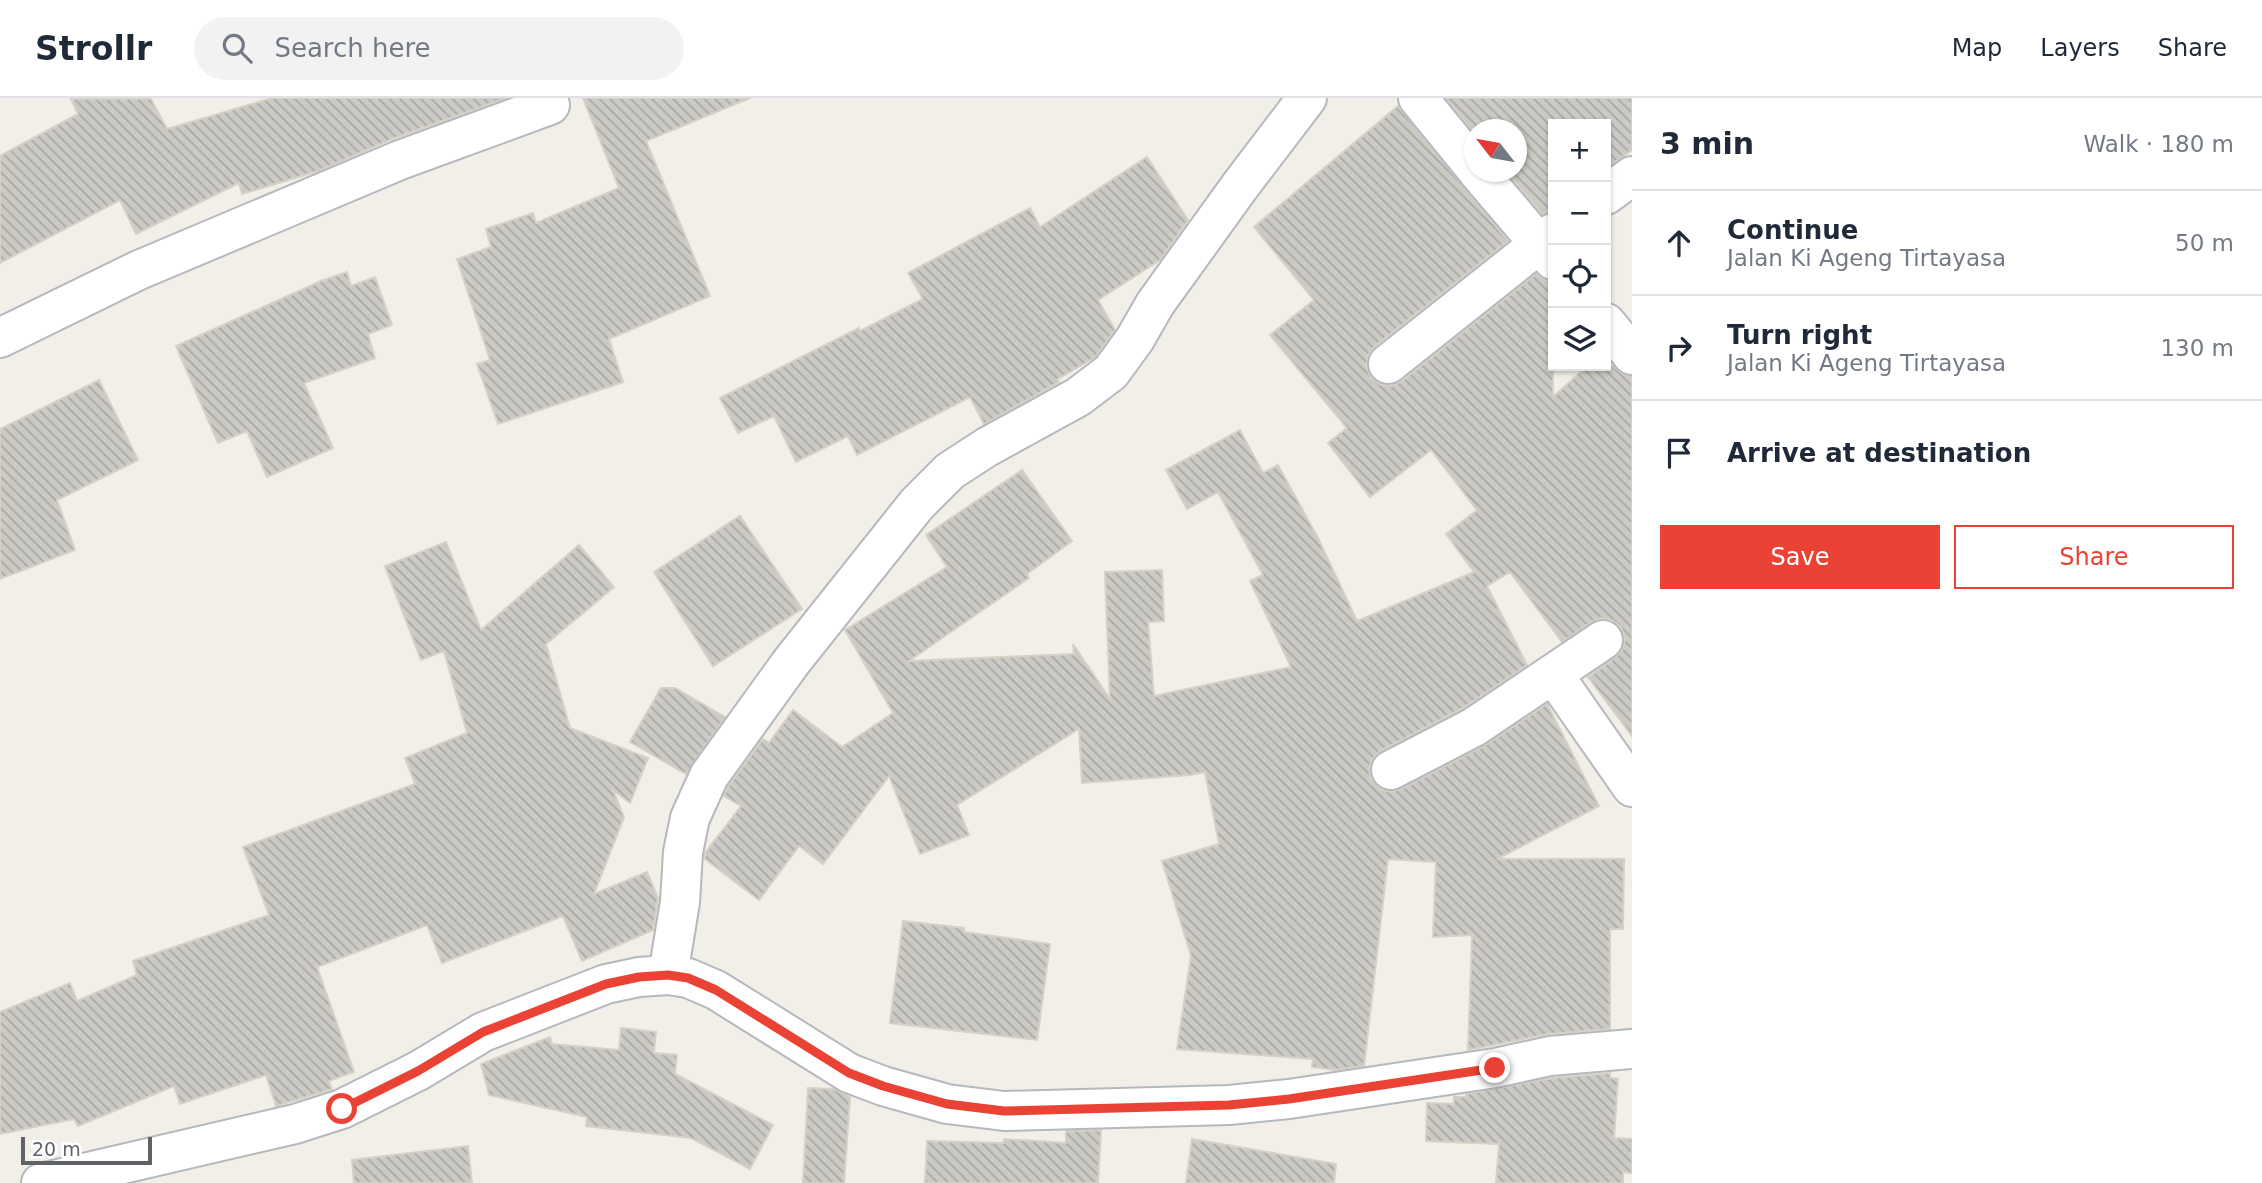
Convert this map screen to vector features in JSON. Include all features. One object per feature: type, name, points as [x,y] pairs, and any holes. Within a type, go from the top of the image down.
[{"type":"street","points":[[668,975],[680,902],[683,852],[690,818],[709,776],[792,661],[917,503],[950,471],[987,447],[1078,397],[1111,372],[1135,339],[1155,304],[1307,98]]},
{"type":"street","points":[[1418,98],[1464,155]]},
{"type":"street","points":[[0,338],[164,259],[400,160],[550,105]]},
{"type":"street","points":[[1611,191],[1632,176]]},
{"type":"street","points":[[1488,182],[1548,244]]},
{"type":"street","points":[[1388,364],[1548,246]]},
{"type":"street","points":[[1611,329],[1632,355]]},
{"type":"street","points":[[1391,769],[1474,727],[1603,640]]},
{"type":"street","points":[[1553,674],[1632,787]]},
{"type":"street","points":[[41,1183],[295,1124],[342,1109],[418,1071],[483,1032],[606,984],[639,977],[668,975],[688,978],[716,990],[849,1073],[883,1086],[947,1104],[1004,1111],[1229,1105],[1289,1099],[1495,1068],[1550,1056],[1632,1049]]},
{"type":"building","points":[[272,98],[506,98],[392,139],[318,171],[242,194],[239,183],[136,234],[120,200],[0,263],[0,156],[78,114],[71,99],[151,99],[167,129]]},
{"type":"building","points":[[583,98],[750,98],[646,141],[710,296],[609,339],[623,382],[498,424],[477,364],[490,360],[457,259],[491,247],[486,229],[533,213],[536,223],[619,188]]},
{"type":"building","points":[[1446,98],[1632,98],[1632,150],[1611,165],[1611,119],[1548,119],[1548,212],[1543,214],[1515,182],[1527,182],[1527,119],[1464,120]]},
{"type":"building","points":[[1398,106],[1508,241],[1374,347],[1368,355],[1366,367],[1371,378],[1379,384],[1391,386],[1402,381],[1536,274],[1548,280],[1548,371],[1553,371],[1553,397],[1582,371],[1611,371],[1613,366],[1624,375],[1632,376],[1632,736],[1588,677],[1622,650],[1625,639],[1621,627],[1612,620],[1601,618],[1562,642],[1510,572],[1487,586],[1527,665],[1463,708],[1380,751],[1372,759],[1369,770],[1371,779],[1380,789],[1391,792],[1401,789],[1484,746],[1547,704],[1599,806],[1497,859],[1624,859],[1623,929],[1610,929],[1610,1029],[1548,1034],[1468,1050],[1472,935],[1433,937],[1436,862],[1388,859],[1364,1066],[1335,1070],[1312,1067],[1313,1059],[1177,1049],[1191,956],[1162,861],[1219,844],[1205,772],[1082,783],[1079,729],[957,805],[969,835],[920,854],[889,776],[823,864],[799,846],[759,900],[705,859],[705,853],[741,806],[724,796],[728,787],[763,739],[769,743],[793,710],[842,747],[893,713],[845,630],[947,567],[926,535],[1022,470],[1072,541],[1027,574],[1029,578],[909,661],[1074,654],[1073,644],[1110,699],[1105,572],[1162,570],[1164,621],[1148,622],[1154,696],[1291,667],[1250,581],[1263,575],[1218,492],[1187,509],[1166,470],[1240,430],[1263,473],[1278,465],[1318,538],[1357,621],[1474,572],[1446,534],[1477,510],[1431,450],[1370,497],[1328,443],[1347,428],[1270,335],[1314,300],[1254,227]]},
{"type":"building","points":[[1147,157],[1188,220],[1160,260],[1098,300],[1115,330],[1095,357],[1058,379],[1059,382],[984,424],[970,397],[857,455],[848,436],[796,462],[774,416],[738,433],[720,398],[923,299],[908,273],[1030,208],[1040,227]]},
{"type":"building","points":[[347,272],[351,286],[375,277],[392,325],[368,334],[375,358],[304,383],[333,448],[267,477],[247,431],[218,443],[176,346]]},
{"type":"building","points":[[99,380],[138,460],[57,500],[75,550],[0,579],[0,429]]},
{"type":"building","points":[[740,516],[802,609],[713,666],[654,572]]},
{"type":"building","points":[[446,542],[481,630],[579,545],[614,587],[546,644],[570,728],[648,758],[630,803],[613,790],[624,817],[594,894],[647,872],[658,898],[653,930],[582,961],[563,916],[442,963],[427,925],[317,967],[354,1072],[329,1081],[332,1089],[276,1106],[266,1075],[180,1104],[174,1086],[78,1126],[74,1119],[0,1134],[0,1012],[70,983],[77,1001],[137,975],[133,961],[269,915],[243,847],[415,784],[405,758],[467,733],[444,651],[421,660],[385,566]]},
{"type":"building","points":[[661,688],[675,688],[725,717],[686,774],[630,742]]},
{"type":"building","points":[[903,921],[964,928],[964,932],[1050,944],[1037,1040],[890,1023]]},
{"type":"building","points":[[621,1028],[656,1032],[654,1053],[677,1055],[675,1074],[773,1125],[750,1169],[691,1138],[586,1126],[587,1117],[489,1095],[481,1064],[550,1037],[552,1044],[619,1050]]},
{"type":"building","points":[[1610,1073],[1610,1078],[1618,1079],[1614,1138],[1632,1139],[1632,1173],[1623,1172],[1623,1183],[1496,1183],[1499,1144],[1426,1141],[1427,1103],[1454,1104],[1454,1097],[1466,1097],[1466,1094],[1553,1078]]},
{"type":"building","points":[[808,1088],[834,1089],[850,1097],[844,1183],[803,1183]]},
{"type":"building","points":[[1101,1130],[1098,1183],[925,1183],[927,1141],[1004,1143],[1004,1139],[1066,1143],[1066,1131]]},
{"type":"building","points":[[1192,1139],[1336,1164],[1334,1183],[1186,1183]]},
{"type":"building","points":[[468,1146],[472,1183],[354,1183],[352,1160]]},
{"type":"route","points":[[342,1109],[418,1071],[483,1032],[606,984],[639,977],[668,975],[688,978],[716,990],[849,1073],[883,1086],[947,1104],[1004,1111],[1229,1105],[1289,1099],[1495,1068]]}]
